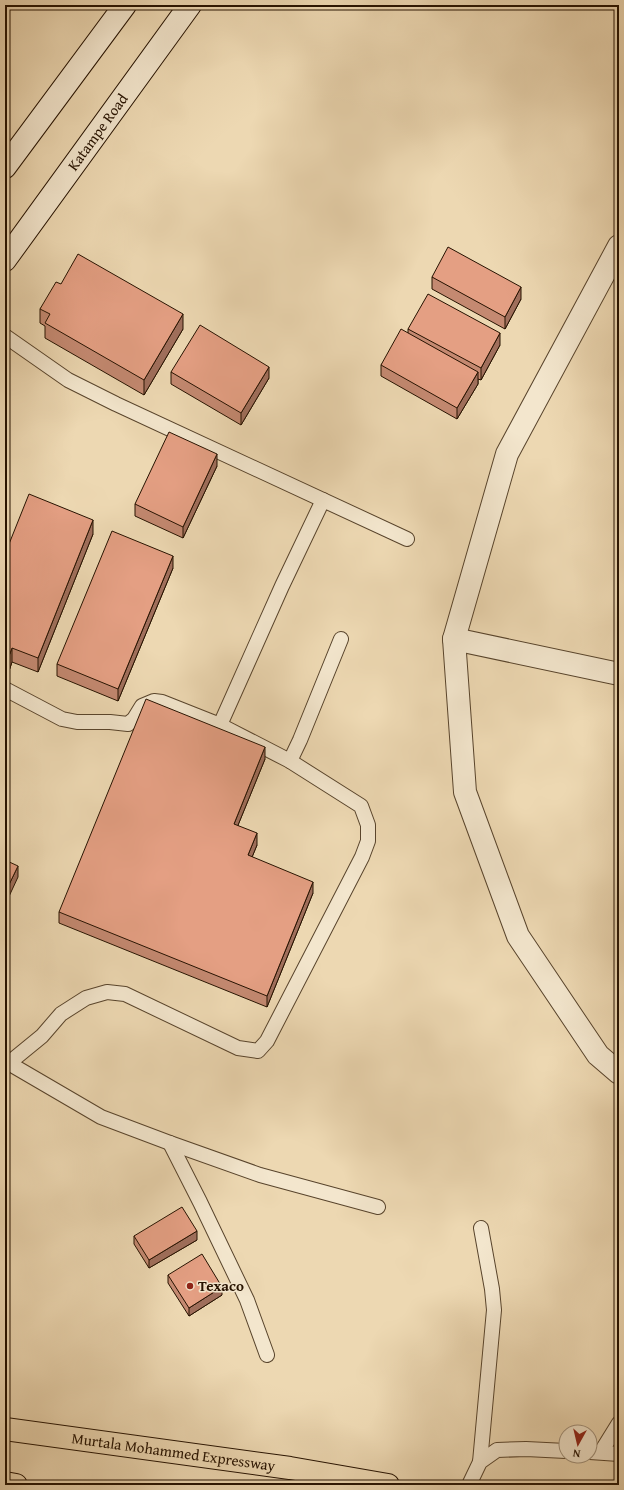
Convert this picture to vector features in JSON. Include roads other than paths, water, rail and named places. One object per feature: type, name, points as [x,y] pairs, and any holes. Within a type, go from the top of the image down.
[{"type":"highway","name":"Murtala Mohammed Expressway","points":[[5,1429],[290,1468],[388,1485]]},
{"type":"highway","points":[[5,1484],[16,1485]]},
{"type":"street","points":[[5,167],[125,5]]},
{"type":"street","name":"Katampe Road","points":[[5,260],[190,5]]},
{"type":"street","points":[[619,246],[611,277],[507,454],[454,639],[464,792],[518,936],[598,1055],[619,1073]]},
{"type":"street","points":[[454,639],[619,674]]},
{"type":"lane","points":[[5,336],[68,380],[116,404],[407,539]]},
{"type":"lane","points":[[220,725],[285,580],[323,500]]},
{"type":"lane","points":[[290,761],[341,639]]},
{"type":"lane","points":[[5,689],[62,719],[69,720],[128,724],[134,719],[142,706],[154,701],[162,702],[220,725],[290,761],[361,806],[368,825],[368,841],[362,857],[268,1041],[258,1051],[238,1048],[125,994],[106,992],[86,998],[61,1014],[42,1036],[7,1062],[101,1117],[260,1175],[378,1207]]},
{"type":"lane","points":[[170,1143],[247,1300],[267,1355]]},
{"type":"lane","points":[[469,1485],[480,1462],[494,1310],[492,1289],[480,1228]]},
{"type":"lane","points":[[598,1449],[619,1423]]},
{"type":"lane","points":[[480,1462],[496,1450],[526,1449],[558,1451]]},
{"type":"lane","points":[[598,1452],[619,1454]]},
{"type":"place","name":"Texaco","points":[[190,1286]]}]
